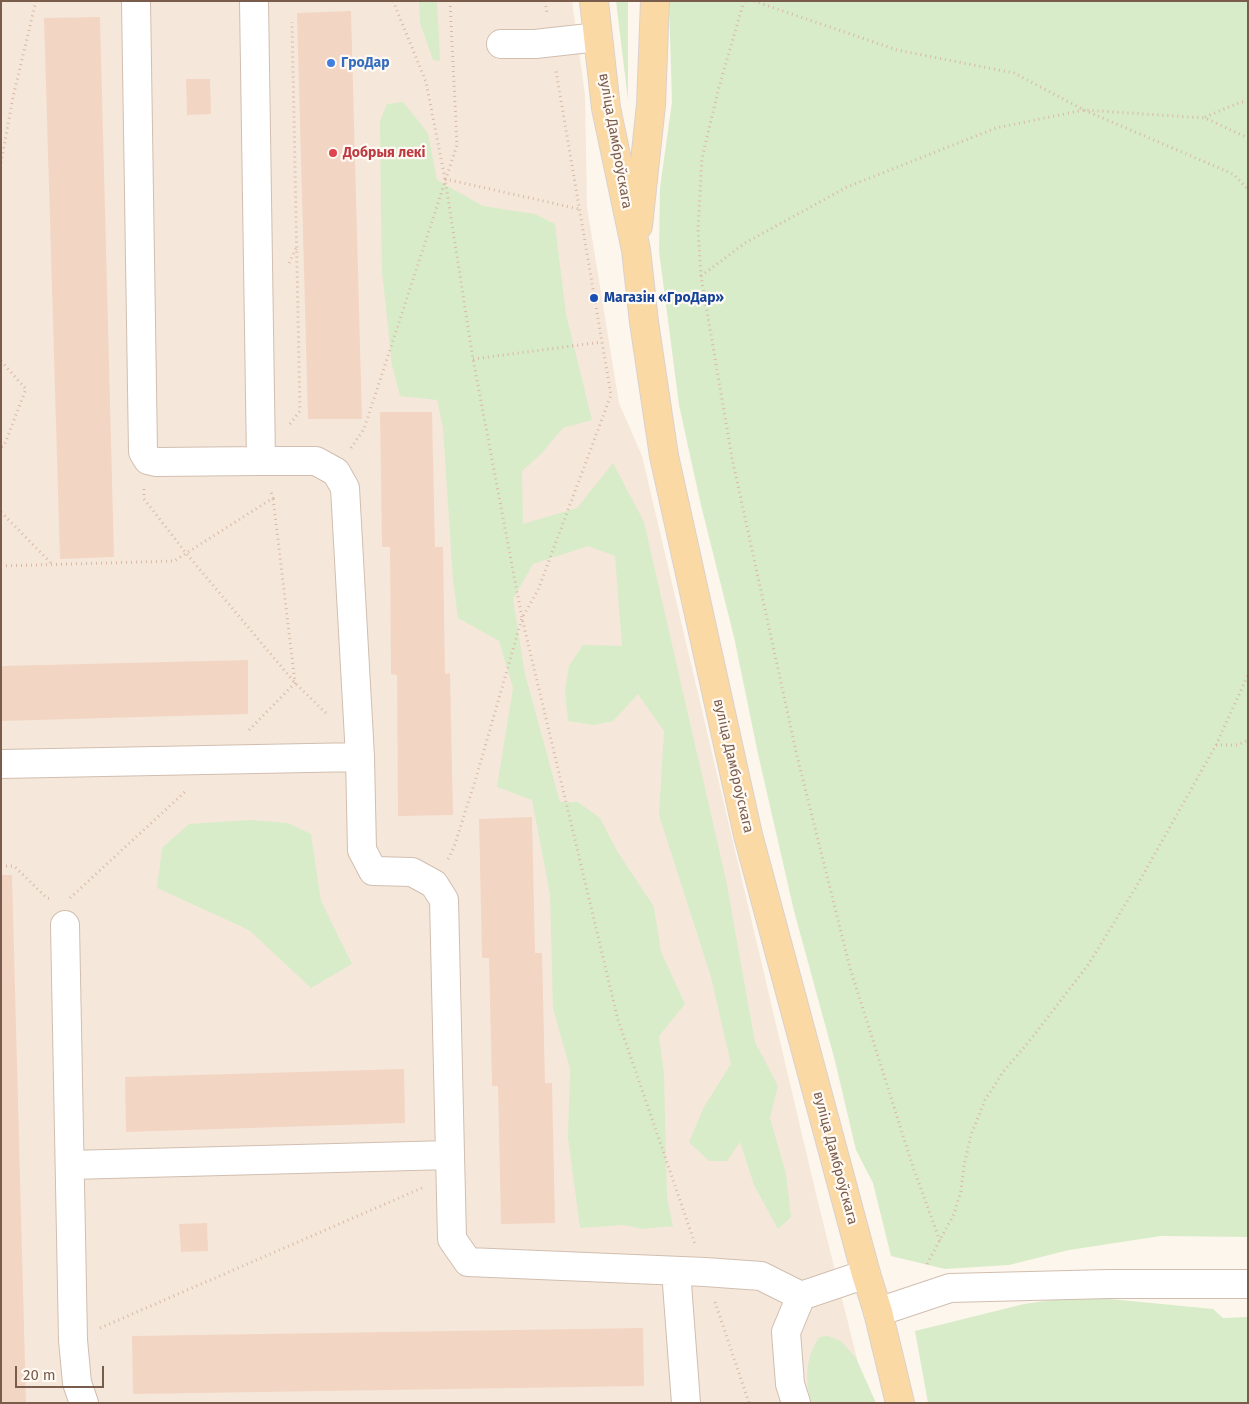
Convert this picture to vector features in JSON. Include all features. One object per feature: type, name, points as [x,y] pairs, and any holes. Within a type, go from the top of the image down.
[{"type":"main road","name":"вуліца Дамброўскага","points":[[594,1],[606,108],[636,250],[644,322],[664,456],[748,835],[866,1274],[878,1312],[900,1403]]},
{"type":"main road","name":"вуліца Дамброўскага","points":[[636,250],[652,100],[654,1]]},
{"type":"main road","points":[[606,108],[620,115],[638,115],[646,109],[652,100]]},
{"type":"street","points":[[136,1],[143,452],[148,460],[157,462],[316,461],[336,472],[345,488],[359,750],[362,850],[373,871],[412,872],[434,884],[444,900],[452,1239],[468,1262],[761,1276],[801,1296],[866,1274]]},
{"type":"street","points":[[254,1],[261,461]]},
{"type":"street","points":[[501,44],[552,43],[598,37]]},
{"type":"street","points":[[1,764],[220,760],[359,750]]},
{"type":"street","points":[[65,914],[73,1340],[77,1383],[84,1403]]},
{"type":"street","points":[[70,1165],[450,1166]]},
{"type":"street","points":[[676,1272],[686,1403]]},
{"type":"street","points":[[878,1312],[950,1288],[1109,1284],[1248,1284]]},
{"type":"street","points":[[796,1403],[790,1384],[786,1332],[801,1296]]},
{"type":"path","points":[[1,163],[13,97],[36,1]]},
{"type":"path","points":[[393,1],[426,82],[445,179],[473,359],[522,618],[618,1020],[749,1403]]},
{"type":"path","points":[[336,472],[364,430],[457,145],[450,1]]},
{"type":"path","points":[[434,884],[454,847],[522,618],[538,590],[611,395],[545,1]]},
{"type":"path","points":[[744,1],[719,87],[702,158],[698,229],[701,276],[732,458],[796,756],[850,968],[913,1168],[940,1241]]},
{"type":"path","points":[[754,1],[897,50],[1014,73],[1084,110],[1233,174],[1248,189]]},
{"type":"path","points":[[289,425],[300,411],[292,22]]},
{"type":"path","points":[[1204,118],[1241,102],[1248,102]]},
{"type":"path","points":[[701,276],[745,243],[847,187],[996,128],[1084,110],[1204,118],[1248,138]]},
{"type":"path","points":[[445,179],[579,210]]},
{"type":"path","points":[[473,359],[602,342]]},
{"type":"path","points":[[1,361],[26,388],[4,446],[1,447]]},
{"type":"path","points":[[148,460],[142,474],[144,499],[186,553],[295,683],[359,750]]},
{"type":"path","points":[[261,461],[273,498],[295,683]]},
{"type":"path","points":[[1,566],[174,561],[273,498]]},
{"type":"path","points":[[1,512],[53,564]]},
{"type":"path","points":[[907,1302],[954,1214],[961,1191],[964,1165],[971,1135],[985,1100],[1003,1072],[1088,966],[1139,882],[1216,745],[1248,675]]},
{"type":"path","points":[[1,866],[14,866],[65,914],[295,683]]},
{"type":"path","points":[[1216,745],[1238,746],[1248,740]]},
{"type":"path","points":[[73,1340],[450,1166]]},
{"type":"shaded area","points":[[1,1],[572,1],[585,95],[587,207],[619,403],[642,456],[817,1198],[868,1403],[1,1403]]},
{"type":"green space","points":[[419,1],[437,1],[440,61],[433,60],[420,23]]},
{"type":"green space","points":[[616,1],[628,1],[628,100]]},
{"type":"green space","points":[[669,1],[1248,1],[1248,1237],[1161,1236],[1069,1250],[1009,1265],[945,1269],[891,1256],[873,1183],[856,1150],[835,1061],[794,911],[758,754],[734,637],[700,501],[679,405],[659,251],[660,188],[672,102]]},
{"type":"green space","points":[[403,102],[428,133],[437,180],[483,206],[535,214],[555,224],[566,314],[592,420],[563,428],[541,454],[522,471],[523,524],[577,508],[613,463],[644,522],[726,880],[755,1042],[778,1086],[770,1118],[786,1174],[791,1217],[778,1229],[754,1185],[740,1142],[727,1161],[709,1161],[689,1142],[704,1107],[731,1064],[711,977],[659,815],[664,731],[638,694],[613,721],[593,725],[568,721],[565,691],[569,666],[583,645],[622,646],[615,556],[588,546],[533,564],[513,599],[525,674],[560,802],[578,802],[600,818],[617,851],[654,907],[661,952],[685,1004],[659,1036],[664,1073],[667,1197],[673,1226],[642,1229],[624,1225],[580,1228],[568,1138],[570,1069],[553,1008],[550,894],[532,800],[497,787],[513,688],[499,641],[458,618],[453,580],[443,428],[437,400],[400,396],[392,365],[382,271],[380,121],[387,104]]},
{"type":"green space","points":[[250,820],[288,823],[311,834],[321,901],[352,964],[311,988],[249,930],[157,888],[162,848],[189,824]]},
{"type":"green space","points":[[1079,1296],[1213,1309],[1223,1318],[1248,1317],[1248,1403],[928,1403],[915,1331],[1024,1304]]},
{"type":"green space","points":[[828,1336],[841,1341],[856,1358],[876,1403],[811,1403],[807,1377],[811,1353],[819,1337]]},
{"type":"building","points":[[351,11],[362,419],[308,419],[297,13]]},
{"type":"building","points":[[100,17],[114,557],[60,559],[44,18]]},
{"type":"building","points":[[186,79],[210,79],[211,114],[187,115]]},
{"type":"building","points":[[380,412],[432,412],[435,547],[443,547],[445,674],[450,673],[453,815],[398,816],[397,675],[391,674],[390,547],[382,547]]},
{"type":"building","points":[[248,660],[248,714],[1,721],[1,666]]},
{"type":"building","points":[[532,817],[535,953],[542,953],[545,1083],[552,1083],[555,1223],[501,1224],[498,1086],[492,1086],[489,958],[482,958],[479,819]]},
{"type":"building","points":[[1,875],[12,875],[26,1403],[1,1403]]},
{"type":"building","points":[[404,1069],[405,1123],[126,1132],[125,1077]]},
{"type":"building","points":[[207,1223],[208,1251],[181,1252],[179,1224]]},
{"type":"building","points":[[643,1328],[644,1386],[133,1394],[132,1336]]},
{"type":"place","name":"ГроДар","points":[[331,63]]},
{"type":"place","name":"Добрыя лекі","points":[[333,153]]},
{"type":"place","name":"Магазін «ГроДар»","points":[[594,298]]}]
